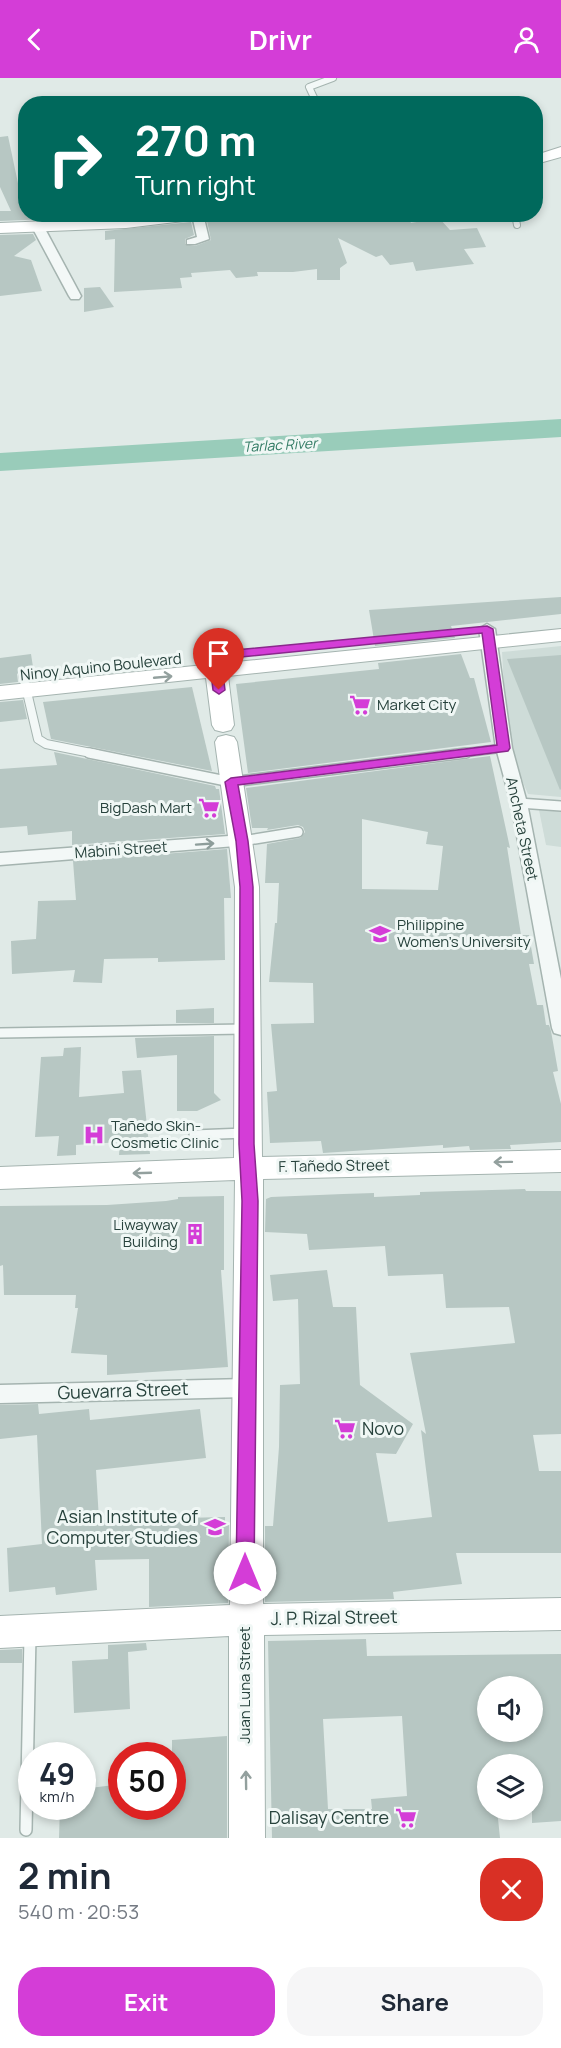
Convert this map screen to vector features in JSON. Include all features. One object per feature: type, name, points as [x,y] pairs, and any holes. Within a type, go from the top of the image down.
[{"type":"main road","points":[[543,158],[561,152]]},
{"type":"main road","points":[[0,228],[135,222]]},
{"type":"main road","name":"Ninoy Aquino Boulevard","points":[[0,693],[24,683],[215,664],[375,653],[489,636],[561,622]]},
{"type":"main road","name":"Ninoy Aquino Boulevard","points":[[489,636],[561,635]]},
{"type":"main road","name":"Juan Luna Street","points":[[215,664],[247,887],[247,1133],[250,1201],[246,1388],[247,1838]]},
{"type":"main road","name":"Ninoy Aquino Boulevard","points":[[0,677],[24,683]]},
{"type":"main road","name":"F. Tañedo Street","points":[[0,1178],[561,1161]]},
{"type":"main road","name":"J. P. Rizal Street","points":[[15,1632],[245,1620],[561,1614]]},
{"type":"street","points":[[191,242],[204,239],[200,222]]},
{"type":"street","points":[[39,227],[75,296]]},
{"type":"street","name":"Ancheta Street","points":[[489,636],[504,748],[519,803],[561,1028]]},
{"type":"street","name":"Mabini Street","points":[[0,859],[242,841]]},
{"type":"street","name":"Guevarra Street","points":[[0,1394],[246,1388]]},
{"type":"lane","points":[[313,96],[309,87],[333,78]]},
{"type":"lane","points":[[24,683],[35,734],[38,740],[46,744],[231,782],[504,748]]},
{"type":"lane","points":[[519,803],[561,806]]},
{"type":"lane","points":[[242,841],[298,832]]},
{"type":"lane","points":[[0,1033],[247,1029]]},
{"type":"lane","points":[[194,1135],[247,1133]]},
{"type":"lane","points":[[15,1632],[26,1830]]},
{"type":"shaded area","points":[[561,646],[561,797],[528,794],[507,746],[502,652]]},
{"type":"shaded area","points":[[539,810],[561,811],[561,847],[546,845]]},
{"type":"building","points":[[8,136],[18,183],[18,220],[0,221],[0,211],[11,211],[0,187],[0,137]]},
{"type":"building","points":[[191,222],[194,235],[185,239],[185,244],[195,246],[211,240],[207,222],[443,222],[450,230],[477,228],[486,247],[464,249],[474,264],[416,271],[413,262],[390,265],[382,255],[376,257],[338,238],[347,263],[340,268],[340,280],[317,280],[317,269],[257,272],[258,276],[236,278],[230,270],[191,273],[192,277],[180,278],[182,288],[114,292],[115,239],[105,240],[105,231]]},
{"type":"building","points":[[33,234],[36,240],[14,256],[31,260],[42,291],[0,296],[0,235]]},
{"type":"building","points":[[100,287],[114,307],[84,312],[84,288]]},
{"type":"building","points":[[561,597],[561,614],[451,626],[455,638],[375,646],[369,610]]},
{"type":"building","points":[[31,654],[35,680],[30,681],[28,671],[22,669],[17,674],[18,682],[0,684],[0,658]]},
{"type":"building","name":"Market City","points":[[461,654],[470,678],[474,678],[491,742],[248,773],[236,684],[379,669],[378,663]]},
{"type":"building","points":[[561,655],[561,789],[560,790],[507,659]]},
{"type":"building","points":[[192,687],[212,771],[51,739],[43,702]]},
{"type":"building","points":[[23,700],[27,719],[0,722],[0,702]]},
{"type":"building","points":[[54,752],[215,786],[219,789],[225,834],[72,845],[72,831],[28,835],[27,826],[0,828],[0,769],[57,765]]},
{"type":"building","points":[[490,756],[510,848],[507,847],[521,935],[529,935],[534,964],[529,964],[537,1005],[543,1005],[546,1025],[549,1025],[551,1031],[558,1071],[553,1072],[561,1104],[561,1142],[510,1145],[511,1149],[470,1150],[469,1146],[443,1148],[443,1145],[323,1153],[321,1141],[270,1143],[267,1092],[277,1091],[271,1024],[314,1023],[313,983],[269,982],[275,923],[277,923],[279,883],[265,883],[267,844],[300,838],[305,832],[303,827],[298,825],[267,830],[268,828],[252,828],[246,788]],"holes":[[[362,819],[428,832],[426,844],[443,846],[438,890],[362,889]]]},
{"type":"building","points":[[227,849],[231,898],[224,898],[225,960],[158,962],[158,958],[104,959],[102,983],[73,982],[75,970],[12,974],[11,941],[36,939],[38,901],[76,900],[73,861]]},
{"type":"building","points":[[214,1008],[214,1023],[176,1023],[176,1010]]},
{"type":"building","points":[[214,1036],[214,1093],[221,1100],[197,1111],[177,1111],[177,1055],[137,1058],[135,1038]]},
{"type":"building","points":[[81,1047],[79,1097],[124,1093],[122,1071],[141,1070],[150,1154],[119,1155],[120,1142],[76,1145],[76,1155],[57,1156],[59,1136],[35,1137],[41,1057],[63,1056],[64,1048]]},
{"type":"building","points":[[525,1189],[526,1191],[561,1191],[561,1434],[533,1435],[539,1471],[561,1471],[561,1553],[456,1553],[462,1584],[393,1592],[394,1599],[265,1602],[265,1526],[273,1526],[279,1447],[280,1385],[300,1384],[298,1299],[273,1301],[270,1275],[327,1270],[333,1307],[356,1307],[360,1385],[413,1424],[396,1454],[376,1453],[388,1522],[432,1517],[421,1430],[426,1434],[410,1353],[515,1343],[509,1307],[446,1308],[443,1274],[388,1276],[385,1246],[309,1250],[307,1234],[265,1232],[266,1199],[374,1193],[374,1197],[420,1195],[420,1192]]},
{"type":"building","points":[[224,1196],[224,1270],[221,1270],[228,1367],[107,1375],[107,1355],[71,1353],[78,1308],[75,1308],[76,1295],[4,1295],[3,1265],[0,1266],[0,1206],[107,1205],[166,1201],[178,1199],[178,1197]]},
{"type":"building","points":[[38,1404],[39,1414],[89,1409],[90,1420],[200,1409],[206,1458],[96,1470],[99,1520],[225,1517],[225,1524],[229,1524],[228,1603],[149,1607],[149,1559],[95,1560],[97,1590],[56,1595],[55,1587],[9,1592],[7,1548],[42,1544],[37,1435],[0,1439],[0,1405]]},
{"type":"building","points":[[366,1639],[367,1656],[561,1654],[561,1821],[532,1823],[532,1820],[543,1820],[543,1754],[477,1754],[477,1820],[498,1820],[500,1838],[272,1838],[268,1641]],"holes":[[[402,1716],[407,1796],[371,1799],[372,1809],[328,1809],[323,1719]]]},
{"type":"building","points":[[146,1643],[147,1650],[128,1652],[130,1709],[74,1713],[72,1661],[108,1659],[108,1645]]},
{"type":"building","points":[[22,1649],[22,1663],[0,1663],[0,1650]]},
{"type":"building","points":[[227,1736],[227,1838],[59,1838],[60,1820],[96,1820],[96,1787],[108,1786],[108,1820],[186,1820],[186,1742],[172,1742],[172,1740]]},
{"type":"waterway","name":"Tarlac River","points":[[0,462],[561,428]]},
{"type":"place","name":"Market City","points":[[360,705]]},
{"type":"place","name":"BigDash Mart","points":[[209,808]]},
{"type":"place","name":"Philippine Women's University","points":[[380,934]]},
{"type":"place","name":"Tañedo Skin- Cosmetic Clinic","points":[[94,1135]]},
{"type":"place","name":"Liwayway Building","points":[[195,1234]]},
{"type":"place","name":"Novo","points":[[345,1429]]},
{"type":"place","name":"Asian Institute of Computer Studies","points":[[215,1527]]},
{"type":"place","name":"Dalisay Centre","points":[[406,1818]]},
{"type":"route","points":[[219,690],[214,656],[487,629],[504,748],[231,782],[242,841],[247,887],[247,1144],[250,1201],[245,1573]]}]
